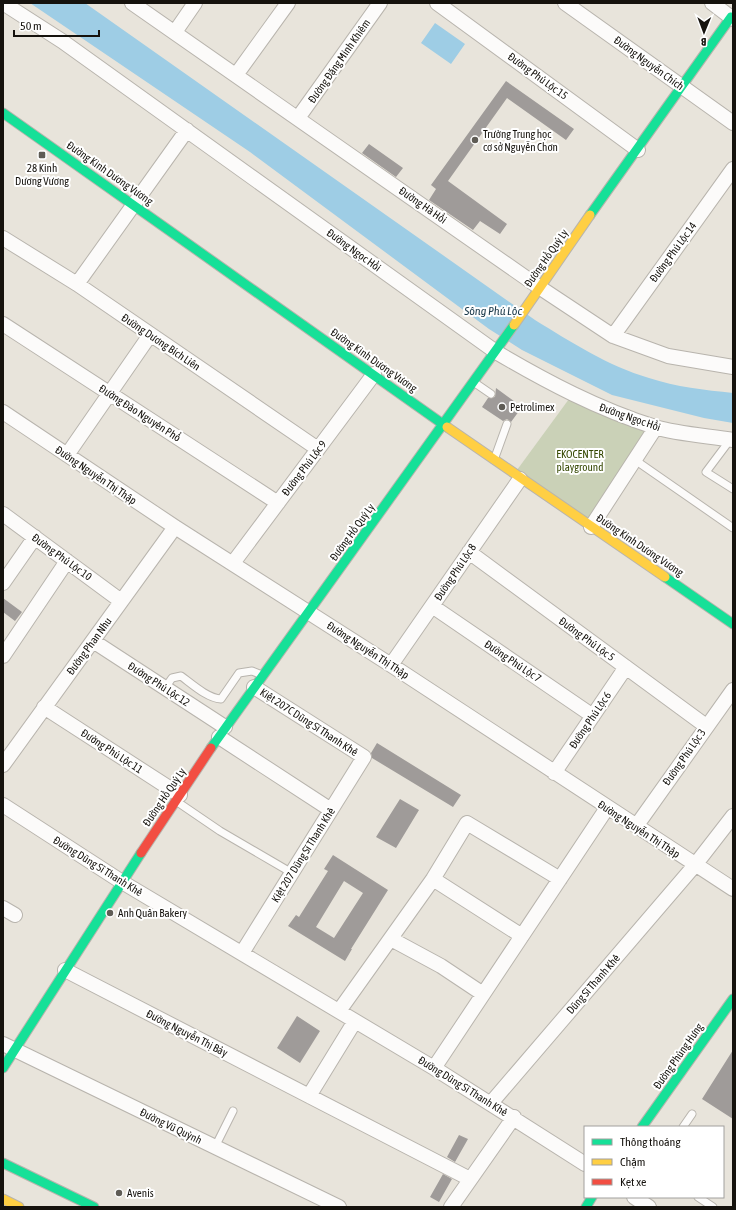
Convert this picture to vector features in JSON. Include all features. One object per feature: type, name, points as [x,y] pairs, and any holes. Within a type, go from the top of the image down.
[{"type":"street","name":"Đường Ngọc Hồi","points":[[3,3],[62,41],[538,376],[593,404],[656,427],[732,440]]},
{"type":"street","name":"Đường Hà Hồi","points":[[132,3],[539,287],[614,336],[668,356],[733,367]]},
{"type":"street","points":[[175,32],[195,3]]},
{"type":"street","points":[[236,75],[288,3]]},
{"type":"street","name":"Đường Đặng Minh Khiêm","points":[[298,118],[380,3]]},
{"type":"street","name":"Đường Phú Lộc 15","points":[[437,3],[638,150]]},
{"type":"street","name":"Đường Nguyễn Chích","points":[[565,3],[733,123]]},
{"type":"street","points":[[712,3],[732,17]]},
{"type":"street","name":"Đường Hồ Quý Ly","points":[[3,1068],[9,1047],[65,970],[222,732],[475,382],[539,287],[732,17]]},
{"type":"street","name":"Đường Kinh Dương Vương","points":[[3,114],[374,374],[520,479],[733,624]]},
{"type":"street","points":[[76,284],[187,130]]},
{"type":"street","name":"Đường Phú Lộc 14","points":[[614,336],[733,169]]},
{"type":"street","name":"Đường Dương Bích Liên","points":[[3,238],[76,284],[318,449]]},
{"type":"street","name":"Đường Đào Nguyên Phổ","points":[[3,324],[278,503]]},
{"type":"street","points":[[67,455],[150,335]]},
{"type":"street","name":"Đường Phú Lộc 9","points":[[233,563],[374,374]]},
{"type":"street","name":"Đường Nguyễn Thị Thập","points":[[3,412],[175,527],[391,665],[607,808],[637,825],[733,889]]},
{"type":"street","points":[[591,527],[656,427]]},
{"type":"street","name":"Đường Phú Lộc 8","points":[[391,665],[520,479]]},
{"type":"street","name":"Đường Phú Lộc 10","points":[[3,514],[121,601]]},
{"type":"street","name":"Đường Phan Nhu","points":[[3,765],[175,527]]},
{"type":"street","points":[[3,583],[35,538]]},
{"type":"street","name":"Đường Phú Lộc 5","points":[[469,552],[706,726]]},
{"type":"street","points":[[3,656],[67,561]]},
{"type":"street","name":"Đường Phú Lộc 7","points":[[432,606],[593,716]]},
{"type":"street","name":"Đường Phú Lộc 12","points":[[93,641],[165,688],[222,732],[331,810]]},
{"type":"street","name":"Đường Phú Lộc 6","points":[[554,773],[626,667]]},
{"type":"street","name":"Kiệt 207C Dũng Sĩ Thanh Khê","points":[[258,681],[364,757]]},
{"type":"street","name":"Đường Phú Lộc 3","points":[[637,825],[733,690]]},
{"type":"street","name":"Đường Phú Lộc 11","points":[[44,707],[178,798]]},
{"type":"street","name":"Kiệt 207 Dũng Sĩ Thanh Khê","points":[[242,953],[364,757]]},
{"type":"street","name":"Đường Dũng Sĩ Thanh Khê","points":[[3,805],[122,882],[434,1068],[584,1163]]},
{"type":"street","points":[[434,1068],[607,808]]},
{"type":"street","name":"Dũng Sĩ Thanh Khê","points":[[491,1103],[695,865],[733,816]]},
{"type":"street","points":[[339,1011],[433,879],[467,823],[560,879]]},
{"type":"street","points":[[433,879],[522,936]]},
{"type":"street","points":[[390,939],[441,966],[483,994]]},
{"type":"street","name":"Đường Nguyễn Thị Bảy","points":[[65,970],[470,1179]]},
{"type":"street","name":"Đường Phùng Hưng","points":[[643,1126],[733,999]]},
{"type":"street","points":[[309,1096],[355,1021]]},
{"type":"street","name":"Đường Vũ Quỳnh","points":[[9,1047],[339,1207]]},
{"type":"street","points":[[451,1207],[514,1118]]},
{"type":"street","points":[[3,1164],[94,1207]]},
{"type":"street","points":[[586,1207],[591,1198]]},
{"type":"street","points":[[636,1198],[649,1207]]},
{"type":"street","points":[[3,1199],[19,1207]]},
{"type":"lane","points":[[475,382],[491,394]]},
{"type":"lane","points":[[494,460],[507,424]]},
{"type":"lane","points":[[732,440],[706,472],[733,489]]},
{"type":"lane","points":[[635,460],[733,528]]},
{"type":"lane","points":[[165,688],[172,678],[181,676],[199,689],[216,698],[221,698],[239,673],[252,671],[258,681]]},
{"type":"lane","points":[[178,798],[220,831],[292,873]]},
{"type":"lane","points":[[215,1146],[233,1110]]},
{"type":"lane","points":[[684,1126],[692,1114]]},
{"type":"lane","points":[[700,1198],[713,1207]]},
{"type":"green space","name":"EKOCENTER playground","points":[[569,399],[656,427],[591,527],[517,470]]},
{"type":"water","name":"Sông Phú Lộc","points":[[30,3],[85,3],[535,320],[562,337],[604,360],[649,378],[680,386],[733,393],[733,423],[704,418],[612,395],[522,350],[489,329],[250,152]]},
{"type":"water","points":[[435,23],[465,44],[451,64],[421,43]]},
{"type":"building","points":[[506,81],[574,129],[566,140],[507,98],[448,181],[507,224],[500,234],[480,221],[473,230],[429,200],[436,189],[431,185]]},
{"type":"building","points":[[369,144],[403,168],[396,177],[362,153]]},
{"type":"building","name":"Petrolimex","points":[[496,388],[522,407],[511,422],[507,419],[503,421],[482,407],[488,398],[495,397]]},
{"type":"building","points":[[3,598],[22,612],[15,621],[3,612]]},
{"type":"building","points":[[377,743],[461,795],[453,807],[372,758],[371,753]]},
{"type":"building","points":[[400,799],[419,810],[396,848],[376,837]]},
{"type":"building","points":[[333,855],[388,890],[345,961],[288,926],[296,915],[299,917],[328,871],[324,869]],"holes":[[[344,881],[363,893],[334,938],[316,927]]]},
{"type":"building","points":[[297,1016],[320,1031],[300,1063],[277,1048]]},
{"type":"building","points":[[733,1050],[733,1119],[702,1099]]},
{"type":"building","points":[[459,1135],[468,1139],[455,1162],[447,1157]]},
{"type":"building","points":[[443,1174],[452,1179],[439,1202],[430,1197]]},
{"type":"traffic: fast","points":[[590,215],[731,17]]},
{"type":"traffic: fast","points":[[3,113],[447,427]]},
{"type":"traffic: fast","points":[[211,748],[514,325]]},
{"type":"traffic: fast","points":[[665,577],[733,624]]},
{"type":"traffic: fast","points":[[3,1068],[141,853]]},
{"type":"traffic: fast","points":[[643,1126],[733,999]]},
{"type":"traffic: fast","points":[[3,1163],[94,1207]]},
{"type":"traffic: fast","points":[[586,1207],[591,1198]]},
{"type":"traffic: slow","points":[[514,325],[590,215]]},
{"type":"traffic: slow","points":[[447,427],[665,577]]},
{"type":"traffic: slow","points":[[3,1199],[19,1207]]},
{"type":"traffic: jam","points":[[141,853],[211,748]]},
{"type":"place","name":"Trường Trung học cơ sở Nguyễn Chơn","points":[[475,140]]},
{"type":"place","name":"28 Kinh Dương Vương","points":[[42,155]]},
{"type":"place","name":"Petrolimex","points":[[502,407]]},
{"type":"place","name":"Anh Quân Bakery","points":[[110,913]]},
{"type":"place","name":"Avenis","points":[[119,1193]]}]
